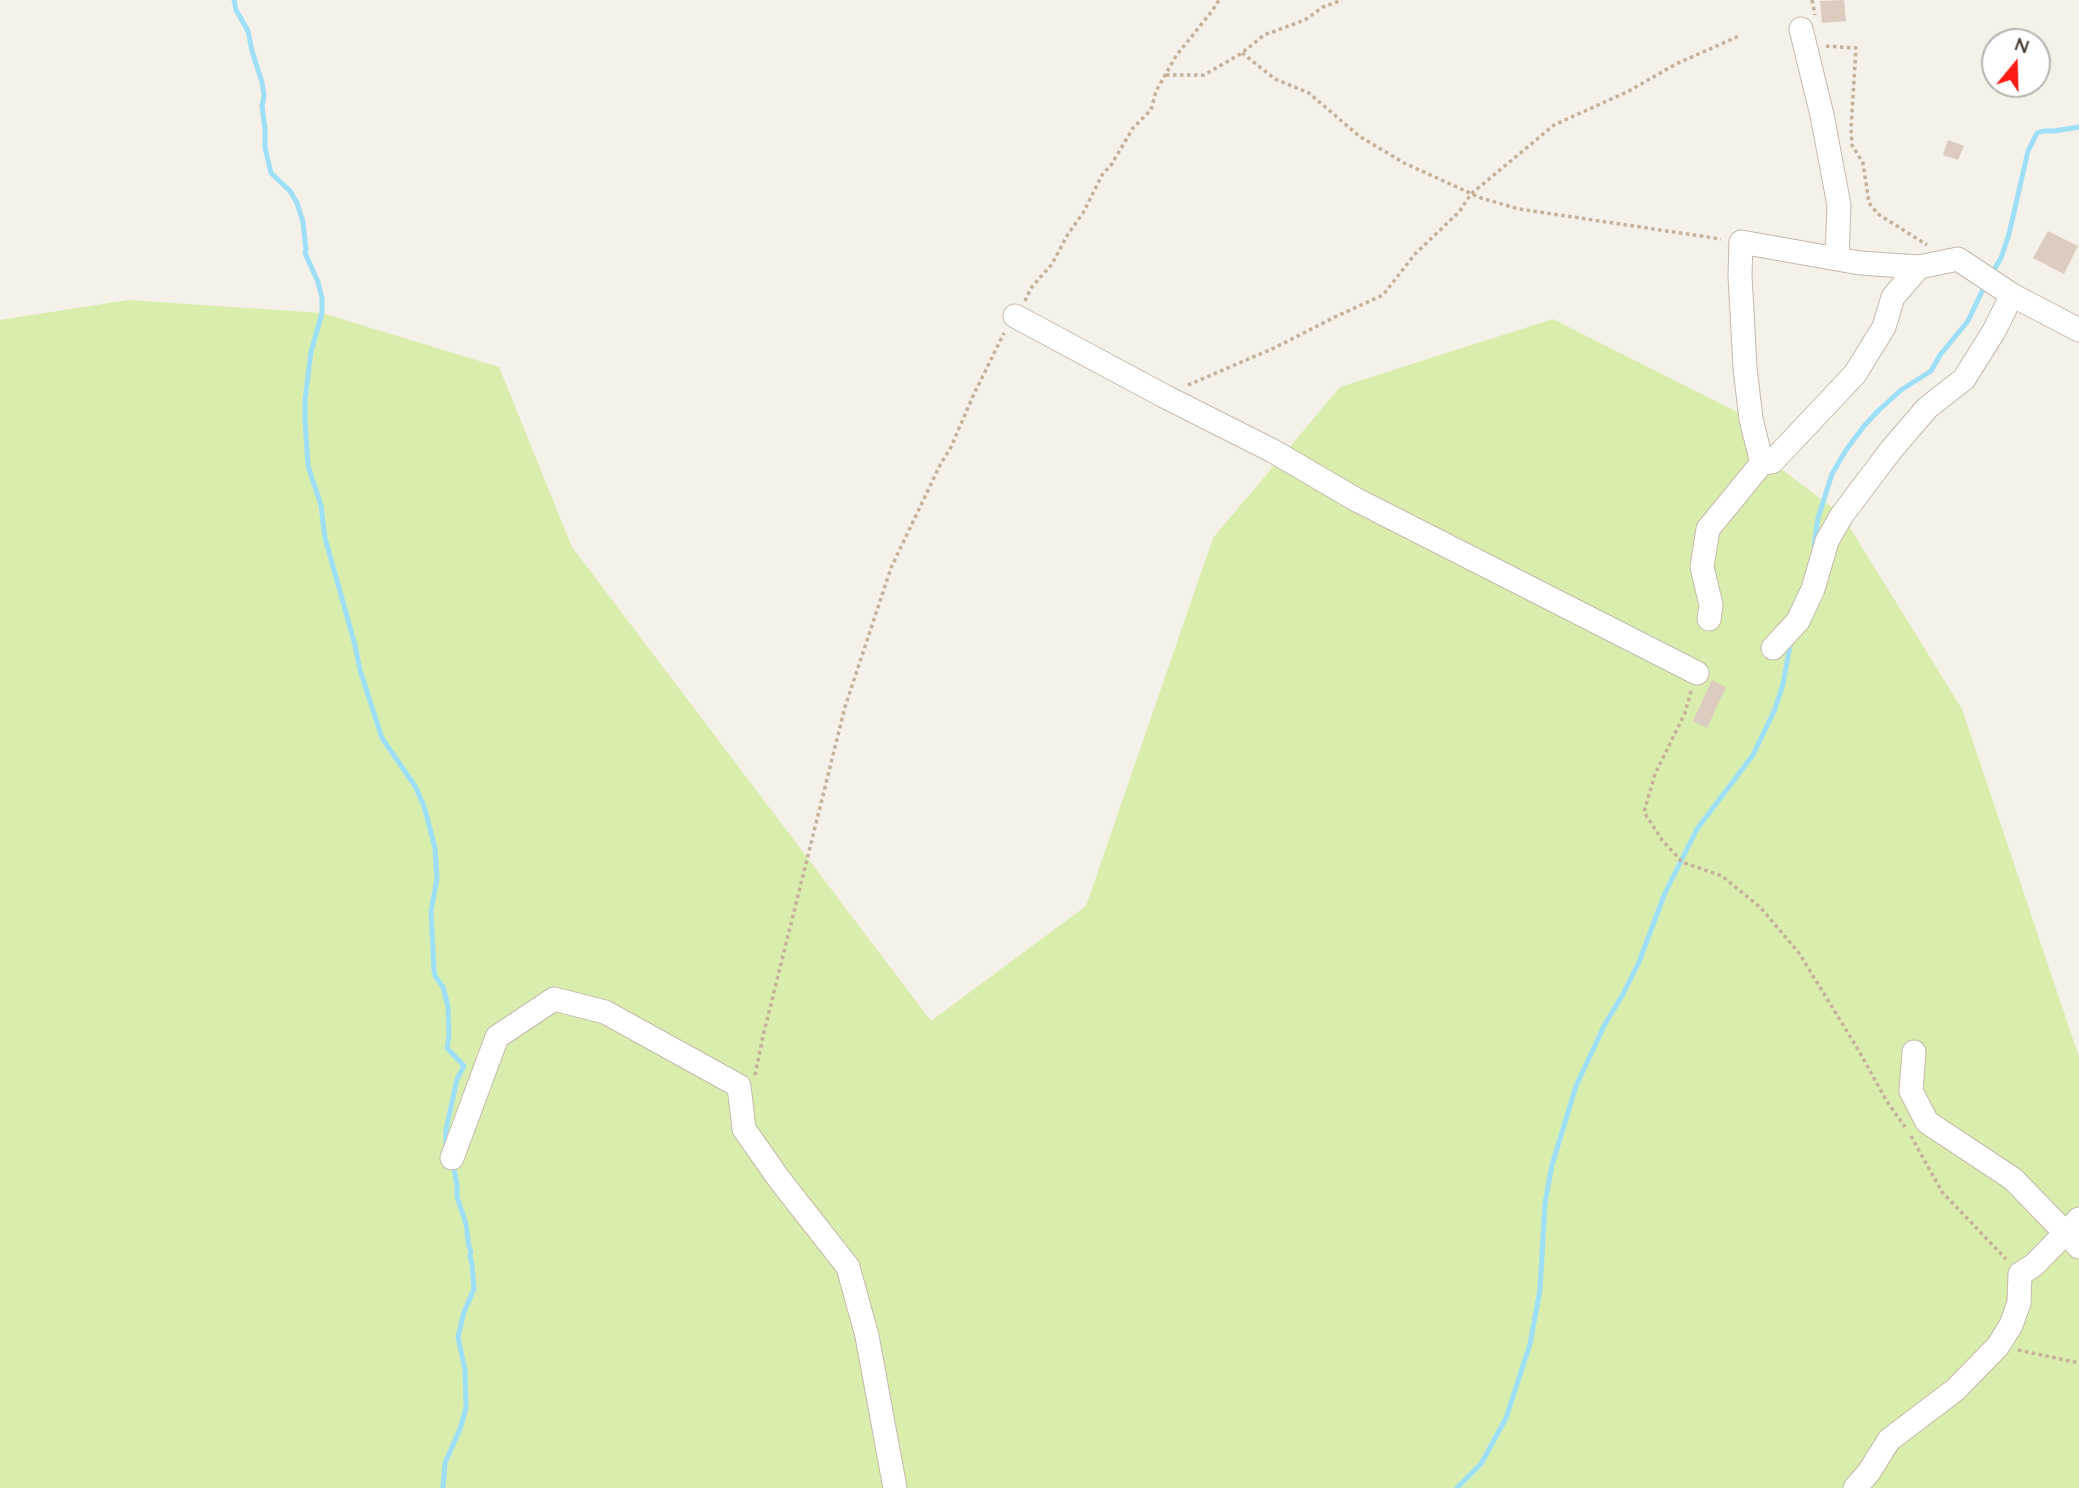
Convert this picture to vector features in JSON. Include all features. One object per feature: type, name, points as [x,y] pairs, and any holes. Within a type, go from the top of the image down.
[{"type":"street","points":[[1808,22],[1839,205],[1837,259]]},
{"type":"street","points":[[1762,463],[1751,419],[1745,368],[1741,242],[1860,263],[1919,267],[1958,259],[2012,295],[2079,330]]},
{"type":"street","points":[[1709,619],[1711,605],[1702,567],[1708,529],[1762,463],[1772,462],[1855,374],[1884,327],[1893,297],[1919,267]]},
{"type":"street","points":[[1773,648],[1798,621],[1813,589],[1827,541],[1842,515],[1927,408],[1964,379],[1994,331],[2012,295]]},
{"type":"street","points":[[1015,316],[1273,451],[1367,505],[1697,673]]},
{"type":"street","points":[[452,1158],[497,1037],[554,999],[605,1012],[739,1086],[744,1129],[779,1179],[848,1267],[867,1336],[895,1488]]},
{"type":"street","points":[[1855,1488],[1869,1472],[1889,1440],[1955,1390],[1998,1346],[2011,1325],[2019,1303],[2020,1273],[2075,1233],[2013,1179],[1927,1122],[1911,1091],[1914,1052]]},
{"type":"path","points":[[755,1076],[845,707],[891,568],[1006,327],[1020,312],[1031,288],[1052,264],[1102,175],[1133,128],[1151,110],[1156,91],[1176,55],[1219,0]]},
{"type":"path","points":[[1166,75],[1204,75],[1242,53],[1264,36],[1305,20],[1342,0]]},
{"type":"path","points":[[1808,22],[1812,0]]},
{"type":"path","points":[[1164,396],[1274,348],[1383,295],[1415,254],[1460,212],[1471,194],[1555,125],[1629,91],[1676,64],[1740,36]]},
{"type":"path","points":[[1821,45],[1856,48],[1851,137],[1852,145],[1863,163],[1869,203],[1878,214],[1928,246]]},
{"type":"path","points":[[1242,53],[1275,79],[1309,93],[1359,136],[1404,163],[1481,198],[1519,209],[1741,242]]},
{"type":"path","points":[[1697,673],[1685,713],[1655,774],[1644,812],[1661,840],[1682,862],[1722,876],[1761,908],[1799,953],[1886,1100],[1916,1143],[1942,1192],[2020,1273]]},
{"type":"path","points":[[1998,1346],[2079,1363]]},
{"type":"green space","points":[[128,300],[322,313],[499,367],[572,547],[931,1021],[1086,906],[1213,538],[1340,387],[1553,319],[1751,419],[1772,462],[1842,515],[1962,709],[2079,1057],[2079,1488],[0,1488],[0,320]]},
{"type":"building","points":[[1844,0],[1846,21],[1822,23],[1820,1]]},
{"type":"building","points":[[1948,140],[1964,146],[1958,160],[1943,155]]},
{"type":"building","points":[[2048,231],[2078,246],[2064,274],[2033,258]]},
{"type":"building","points":[[1712,680],[1726,687],[1707,728],[1693,721]]},
{"type":"waterway","points":[[234,0],[236,10],[248,31],[262,82],[265,148],[271,173],[290,191],[297,203],[303,222],[305,253],[322,298],[322,313],[311,352],[305,420],[308,466],[321,505],[325,538],[360,670],[382,738],[415,786],[424,806],[435,848],[437,879],[431,911],[434,970],[443,987],[448,1006],[447,1048],[464,1066],[457,1079],[446,1130],[446,1149]]},
{"type":"waterway","points":[[1992,273],[2001,258],[2009,234],[2028,151],[2037,133],[2079,127]]},
{"type":"waterway","points":[[1814,546],[1818,518],[1832,474],[1846,450],[1878,411],[1901,390],[1931,371],[1940,355],[1968,321],[1985,285]]},
{"type":"waterway","points":[[1457,1488],[1481,1464],[1506,1418],[1530,1344],[1540,1290],[1545,1203],[1552,1165],[1576,1086],[1605,1024],[1639,962],[1665,893],[1697,829],[1753,755],[1775,709],[1783,684],[1791,640]]},
{"type":"waterway","points":[[443,1488],[445,1463],[466,1408],[465,1370],[458,1337],[464,1312],[474,1289],[471,1251],[457,1197],[453,1164]]}]
